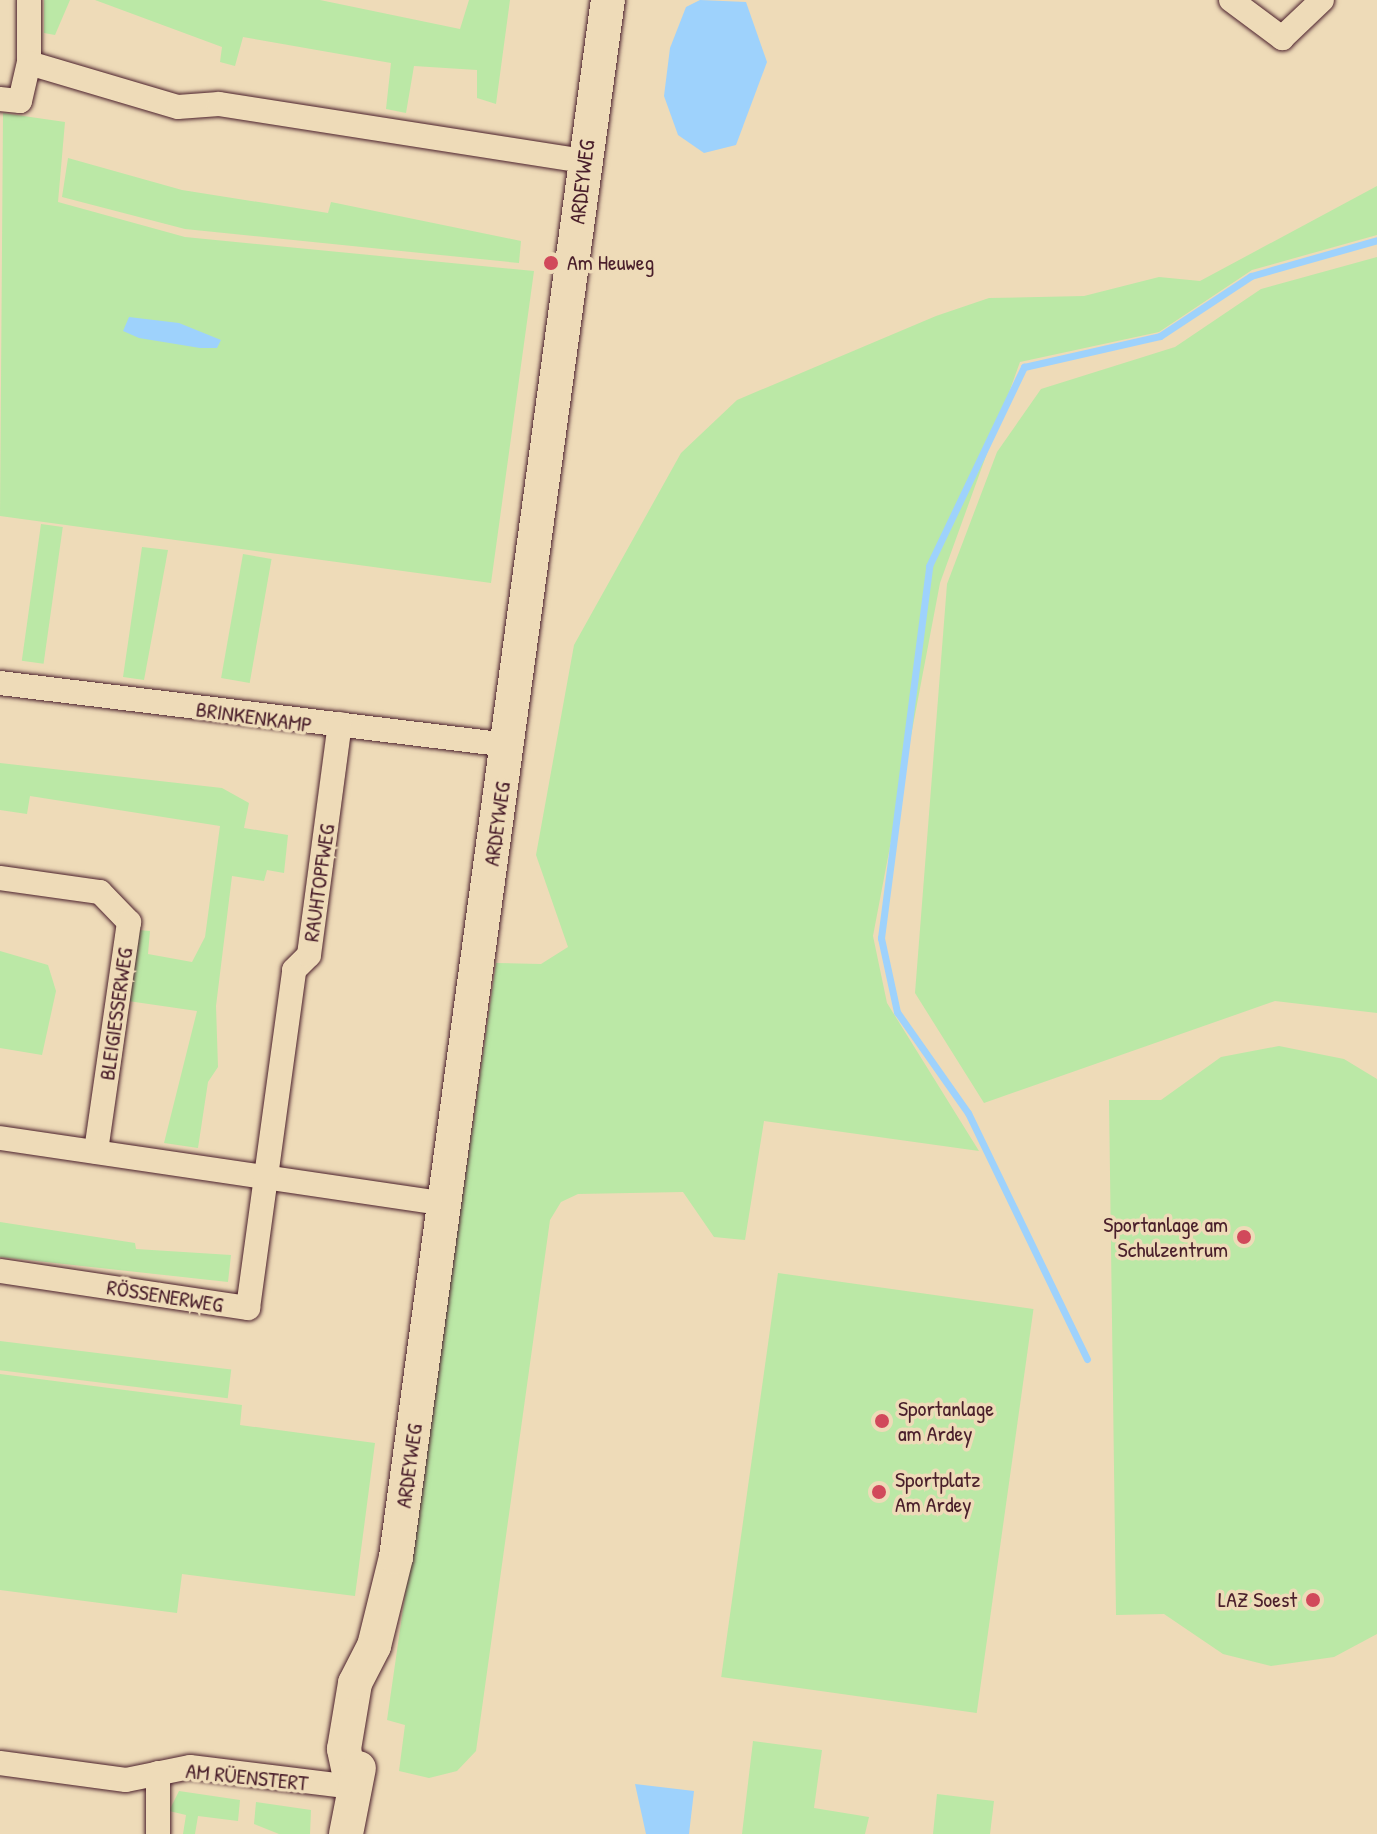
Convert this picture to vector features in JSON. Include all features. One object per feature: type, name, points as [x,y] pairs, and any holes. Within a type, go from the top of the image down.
[{"type":"main road","name":"ARDEYWEG","points":[[346,1834],[352,1787],[348,1724],[355,1683],[374,1646],[396,1557],[608,0]]},
{"type":"street","points":[[0,99],[20,101],[29,63],[29,0]]},
{"type":"street","points":[[1231,0],[1282,38],[1322,0]]},
{"type":"street","points":[[29,63],[178,107],[219,104],[584,161]]},
{"type":"street","name":"BRINKENKAMP","points":[[0,683],[508,745]]},
{"type":"street","name":"RAUHTOPFWEG","points":[[267,1179],[294,970],[309,955],[340,724]]},
{"type":"street","name":"BLEIGIESSERWEG","points":[[0,878],[100,892],[129,922],[96,1152]]},
{"type":"street","points":[[0,1138],[446,1204]]},
{"type":"street","name":"RÖSSENERWEG","points":[[0,1271],[248,1308],[267,1179]]},
{"type":"street","name":"AM RÜENSTERT","points":[[0,1763],[126,1780],[190,1767],[352,1787]]},
{"type":"street","points":[[158,1773],[158,1834]]},
{"type":"green space","points":[[44,0],[70,0],[55,35],[44,33]]},
{"type":"green space","points":[[95,0],[320,0],[460,29],[469,0],[510,0],[496,104],[477,98],[477,70],[414,66],[406,113],[386,109],[391,63],[243,37],[235,66],[220,62],[222,47]]},
{"type":"green space","points":[[3,113],[65,122],[58,202],[185,237],[534,271],[491,583],[0,516]]},
{"type":"green space","points":[[68,158],[182,190],[328,213],[331,202],[521,241],[519,263],[185,229],[62,197]]},
{"type":"green space","points":[[1377,186],[1377,235],[1252,270],[1159,332],[1020,362],[940,583],[873,936],[887,1003],[979,1151],[764,1121],[745,1240],[714,1237],[683,1192],[578,1194],[561,1202],[550,1220],[476,1751],[457,1771],[429,1778],[399,1771],[405,1725],[387,1720],[496,963],[541,964],[568,947],[536,855],[574,645],[681,453],[737,400],[936,316],[989,298],[1084,296],[1159,277],[1200,281]]},
{"type":"green space","points":[[1377,257],[1377,1013],[1275,1001],[984,1103],[915,993],[947,584],[997,452],[1041,389],[1175,347],[1261,289]]},
{"type":"green space","points":[[41,524],[63,527],[44,664],[22,661]]},
{"type":"green space","points":[[142,547],[168,550],[144,680],[123,677]]},
{"type":"green space","points":[[243,554],[272,559],[250,683],[221,678]]},
{"type":"green space","points":[[0,763],[222,788],[249,803],[244,828],[288,835],[284,873],[267,870],[264,881],[232,876],[216,1006],[218,1067],[208,1082],[198,1148],[164,1143],[197,1011],[128,1001],[139,930],[150,931],[148,954],[192,962],[205,937],[220,826],[30,796],[27,814],[0,810]]},
{"type":"green space","points":[[0,951],[48,965],[56,991],[42,1055],[0,1048]]},
{"type":"green space","name":"Sportanlage am Schulzentrum","points":[[1279,1046],[1344,1059],[1377,1079],[1377,1634],[1334,1657],[1271,1666],[1223,1654],[1164,1614],[1116,1615],[1109,1100],[1161,1100],[1221,1057]]},
{"type":"green space","points":[[0,1222],[135,1243],[136,1249],[231,1255],[228,1282],[0,1257]]},
{"type":"green space","name":"Sportplatz Am Ardey","points":[[778,1273],[1033,1309],[977,1713],[721,1677]]},
{"type":"green space","points":[[0,1341],[231,1369],[228,1398],[0,1370]]},
{"type":"green space","points":[[0,1374],[242,1405],[240,1425],[375,1443],[355,1596],[182,1574],[177,1613],[0,1590]]},
{"type":"green space","points":[[753,1741],[822,1750],[814,1808],[869,1817],[865,1834],[742,1834]]},
{"type":"green space","points":[[179,1791],[240,1800],[238,1821],[198,1816],[195,1834],[183,1834],[186,1815],[169,1811]]},
{"type":"green space","points":[[937,1794],[994,1801],[990,1834],[933,1834]]},
{"type":"green space","points":[[256,1802],[311,1810],[310,1834],[279,1834],[254,1824]]},
{"type":"water","points":[[700,0],[746,2],[767,62],[736,145],[704,153],[678,135],[664,96],[670,48],[686,7]]},
{"type":"water","points":[[129,317],[179,323],[221,340],[217,348],[200,348],[139,338],[123,331]]},
{"type":"water","points":[[635,1784],[694,1791],[689,1834],[646,1834]]},
{"type":"waterway","points":[[1087,1359],[968,1113],[897,1012],[881,938],[929,566],[1024,367],[1160,336],[1251,276],[1377,240]]},
{"type":"place","name":"Am Heuweg","points":[[551,263]]},
{"type":"place","name":"Sportanlage am Schulzentrum","points":[[1244,1237]]},
{"type":"place","name":"Sportanlage am Ardey","points":[[882,1421]]},
{"type":"place","name":"Sportplatz Am Ardey","points":[[879,1492]]},
{"type":"place","name":"LAZ Soest","points":[[1313,1600]]}]
